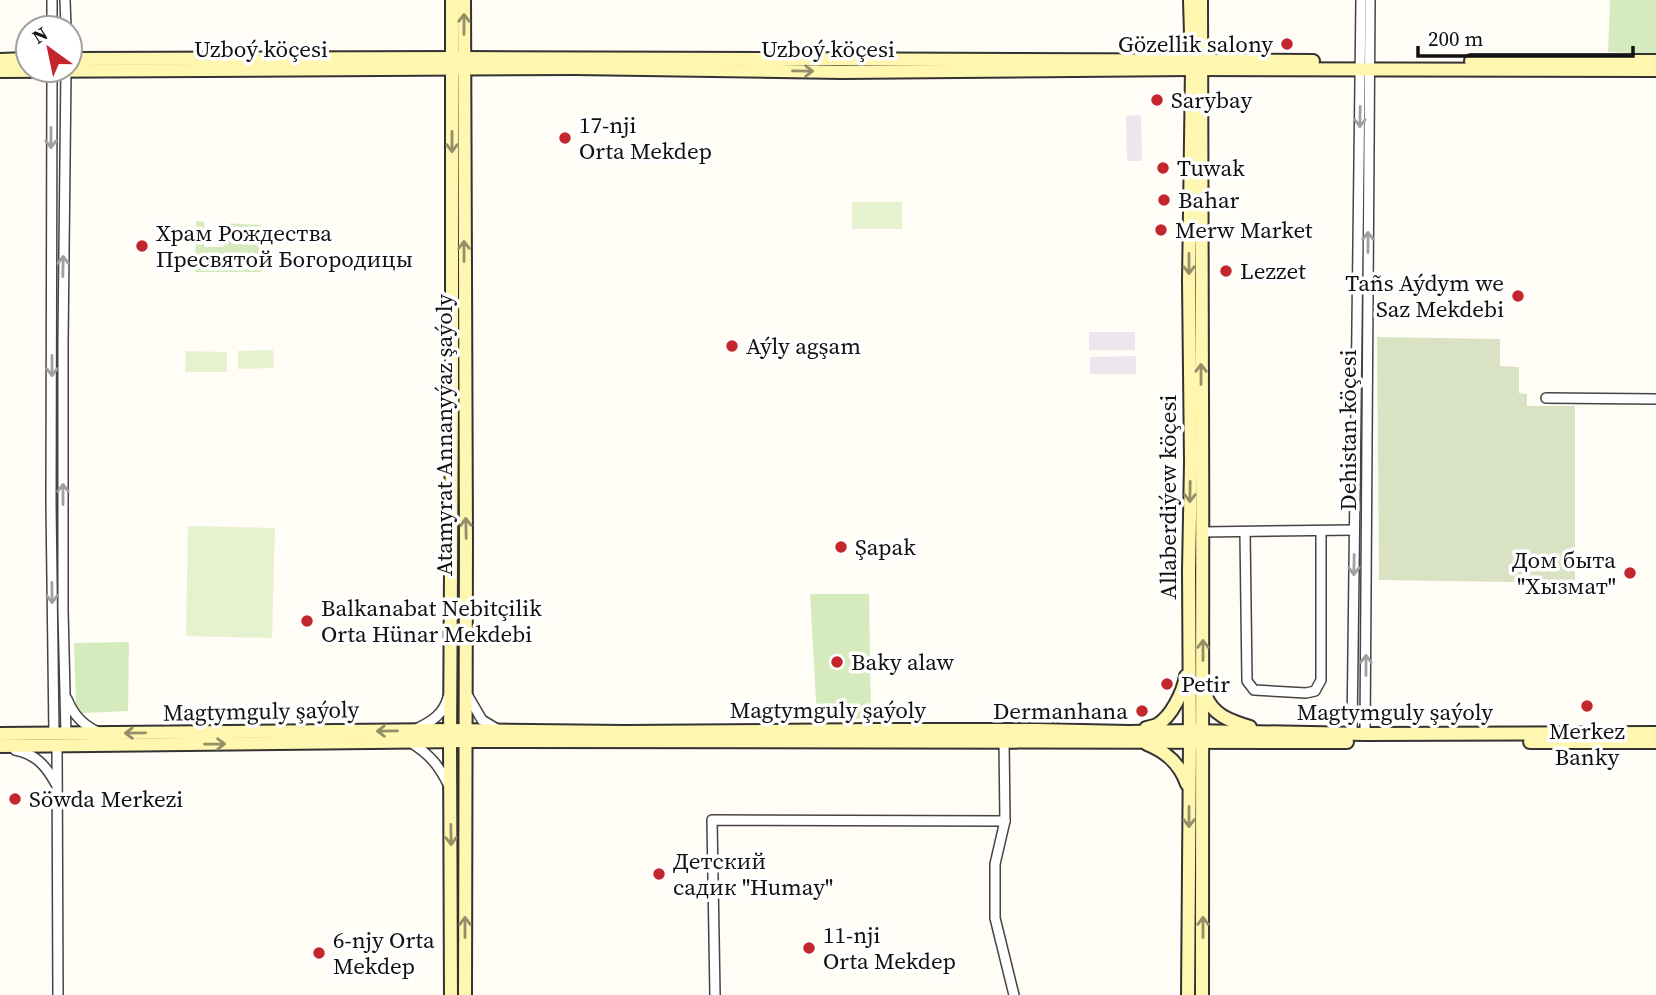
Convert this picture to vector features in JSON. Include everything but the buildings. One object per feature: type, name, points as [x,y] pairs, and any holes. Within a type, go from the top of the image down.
[{"type":"street","name":"Atamyrat Annanyýaz şaýoly","points":[[452,0],[458,63],[465,687],[465,995]]},
{"type":"street","name":"Atamyrat Annanyýaz şaýoly","points":[[452,995],[450,736],[458,63],[464,0]]},
{"type":"street","name":"Allaberdiýew köçesi","points":[[1190,0],[1196,64],[1203,532],[1202,995]]},
{"type":"street","name":"Allaberdiýew köçesi","points":[[1188,995],[1191,462],[1189,281],[1196,64],[1201,0]]},
{"type":"street","name":"Dehistan köçesi","points":[[1359,734],[1365,65],[1361,0]]},
{"type":"street","name":"Dehistan köçesi","points":[[1359,734],[1354,530],[1365,65],[1370,0]]},
{"type":"street","name":"Uzboý köçesi","points":[[84,59],[458,63],[842,72],[1196,64],[1656,70]]},
{"type":"street","name":"Uzboý köçesi","points":[[1365,65],[1656,61]]},
{"type":"street","name":"Uzboý köçesi","points":[[84,70],[458,63]]},
{"type":"street","points":[[52,84],[51,503],[59,738],[58,995]]},
{"type":"street","points":[[59,738],[65,695],[63,318],[66,84]]},
{"type":"street","points":[[1546,398],[1656,399]]},
{"type":"street","points":[[1203,532],[1354,530]]},
{"type":"street","points":[[1245,532],[1247,681],[1254,690],[1307,693],[1315,691],[1321,680],[1321,531]]},
{"type":"street","points":[[1128,732],[1157,724],[1167,717],[1185,681],[1189,648]]},
{"type":"street","points":[[450,788],[435,762],[412,736],[439,715],[445,706],[451,685]]},
{"type":"street","points":[[465,687],[469,700],[482,720],[502,731]]},
{"type":"street","points":[[1204,688],[1209,704],[1226,719],[1274,732]]},
{"type":"street","points":[[65,695],[82,723],[101,733]]},
{"type":"street","name":"Magtymguly şaýoly","points":[[465,736],[502,731],[876,730],[1656,742]]},
{"type":"street","name":"Magtymguly şaýoly","points":[[1204,736],[1274,732],[1656,733]]},
{"type":"street","name":"Magtymguly şaýoly","points":[[0,746],[101,733],[412,736]]},
{"type":"street","name":"Magtymguly şaýoly","points":[[0,734],[59,738],[465,736],[1140,742],[1190,736]]},
{"type":"street","points":[[1004,741],[1005,821],[995,864],[995,918],[1014,995]]},
{"type":"street","points":[[1140,742],[1170,756],[1184,774],[1189,789]]},
{"type":"street","points":[[0,746],[24,751],[36,757],[58,789]]},
{"type":"street","points":[[715,995],[712,820],[1005,821]]},
{"type":"shaded area","points":[[1141,115],[1142,161],[1127,161],[1126,116]]},
{"type":"shaded area","points":[[1089,332],[1135,332],[1135,350],[1089,350]]},
{"type":"shaded area","points":[[1136,356],[1136,374],[1090,374],[1090,357]]},
{"type":"green space","points":[[1610,0],[1656,0],[1656,54],[1608,52]]},
{"type":"green space","points":[[852,202],[902,202],[902,229],[852,229]]},
{"type":"green space","points":[[196,221],[204,222],[204,247],[224,247],[224,223],[261,225],[262,272],[195,272]]},
{"type":"green space","points":[[1377,337],[1500,339],[1500,366],[1519,367],[1519,393],[1527,394],[1527,406],[1575,406],[1575,583],[1379,580]]},
{"type":"green space","points":[[273,350],[274,368],[238,369],[238,351]]},
{"type":"green space","points":[[186,351],[227,352],[227,372],[185,372]]},
{"type":"green space","points":[[188,526],[275,528],[272,638],[186,636]]},
{"type":"green space","points":[[810,594],[869,594],[871,719],[817,718]]},
{"type":"green space","points":[[129,642],[128,711],[83,713],[76,706],[74,643]]},
{"type":"place","name":"Gözellik salony","points":[[1287,44]]},
{"type":"place","name":"Sarybay","points":[[1157,100]]},
{"type":"place","name":"17-nji Orta Mekdep","points":[[565,138]]},
{"type":"place","name":"Tuwak","points":[[1163,168]]},
{"type":"place","name":"Bahar","points":[[1164,200]]},
{"type":"place","name":"Merw Market","points":[[1161,230]]},
{"type":"place","name":"Храм Рождества Пресвятой Богородицы","points":[[142,246]]},
{"type":"place","name":"Lezzet","points":[[1226,271]]},
{"type":"place","name":"Tañs Aýdym we Saz Mekdebi","points":[[1518,296]]},
{"type":"place","name":"Aýly agşam","points":[[732,346]]},
{"type":"place","name":"Şapak","points":[[841,547]]},
{"type":"place","name":"Дом быта \"Хызмат\"","points":[[1630,573]]},
{"type":"place","name":"Balkanabat Nebitçilik Orta Hünar Mekdebi","points":[[307,621]]},
{"type":"place","name":"Baky alaw","points":[[837,662]]},
{"type":"place","name":"Petir","points":[[1167,684]]},
{"type":"place","name":"Merkez Banky","points":[[1587,706]]},
{"type":"place","name":"Dermanhana","points":[[1142,711]]},
{"type":"place","name":"Söwda Merkezi","points":[[15,799]]},
{"type":"place","name":"Детский садик \"Humay\"","points":[[659,874]]},
{"type":"place","name":"11-nji Orta Mekdep","points":[[809,948]]},
{"type":"place","name":"6-njy Orta Mekdep","points":[[319,953]]}]
